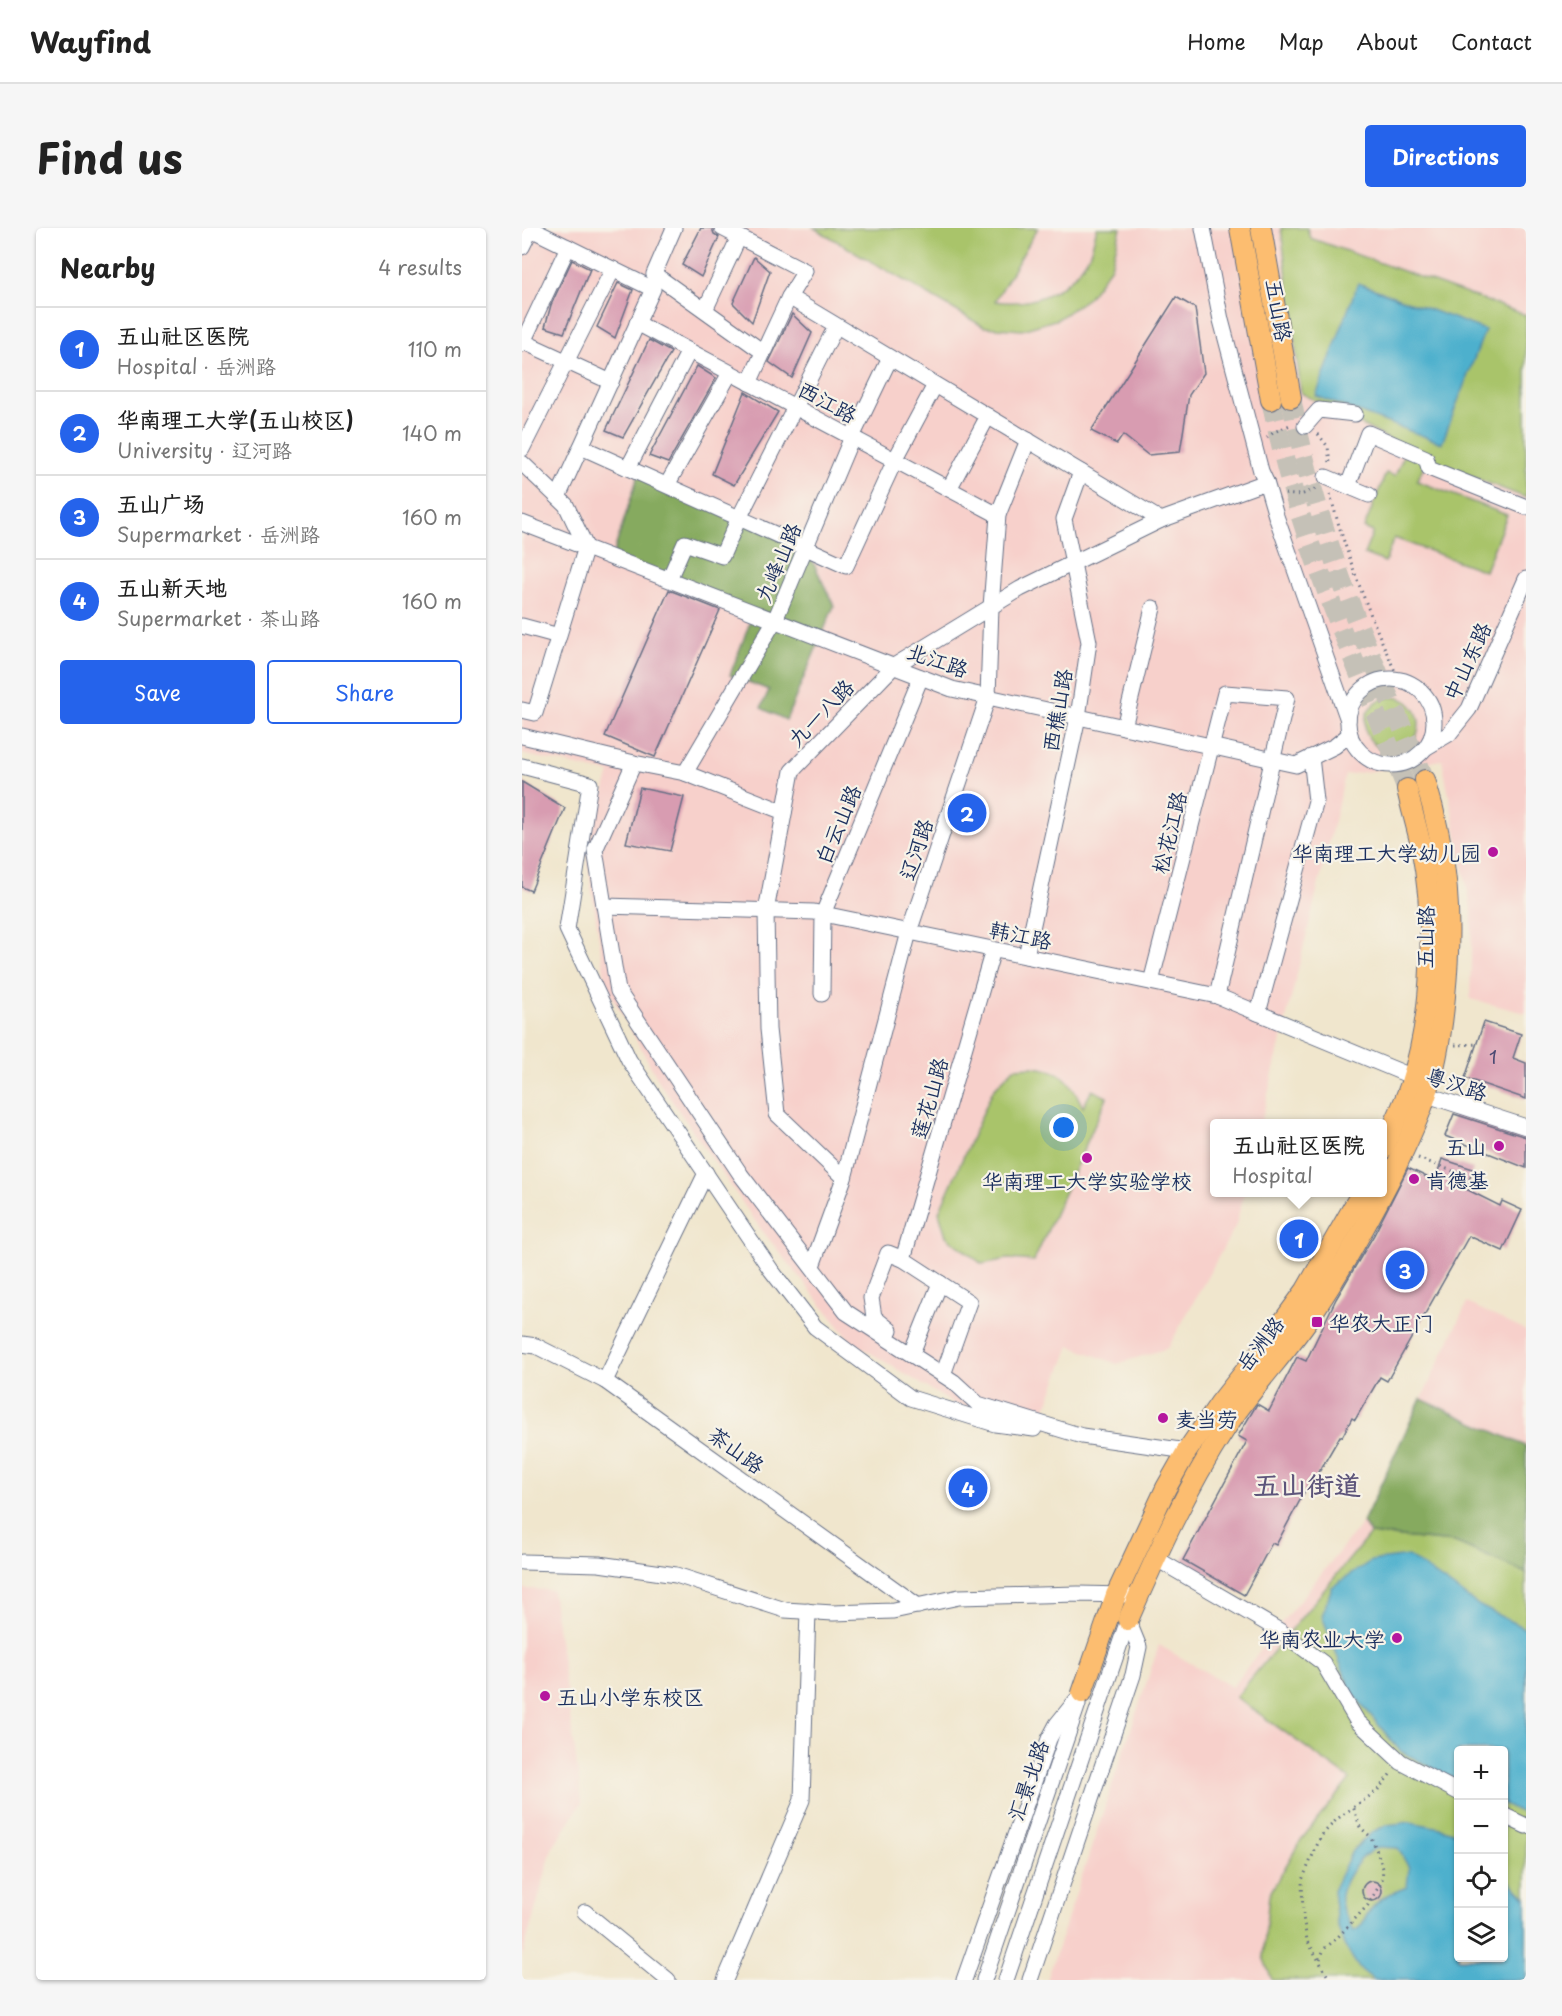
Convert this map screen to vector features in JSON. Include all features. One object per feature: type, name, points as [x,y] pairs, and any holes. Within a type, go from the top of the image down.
[{"type":"main road","name":"五山路","points":[[1240,228],[1270,400]]},
{"type":"main road","name":"五山路","points":[[1261,228],[1291,398]]},
{"type":"main road","name":"五山路","points":[[1416,1087],[1434,1071],[1443,1016],[1450,926],[1442,848],[1425,780]]},
{"type":"main road","name":"五山路","points":[[1407,789],[1421,847],[1431,926],[1427,998],[1416,1087]]},
{"type":"main road","points":[[1387,1141],[1416,1087]]},
{"type":"main road","name":"岳洲路","points":[[1387,1183],[1403,1152],[1416,1087]]},
{"type":"main road","name":"岳洲路","points":[[1116,1595],[1153,1514],[1187,1451],[1220,1403],[1255,1360],[1306,1290],[1359,1197]]},
{"type":"main road","name":"岳洲路","points":[[1128,1620],[1155,1558],[1210,1452],[1312,1314],[1354,1246],[1380,1197]]},
{"type":"main road","name":"汇景北路","points":[[1082,1693],[1116,1595]]},
{"type":"street","points":[[674,228],[654,273],[763,352]]},
{"type":"street","points":[[722,228],[805,271],[789,297],[749,383]]},
{"type":"street","points":[[1203,228],[1221,320],[1261,471],[1355,746],[1365,757],[1377,764],[1391,766],[1405,764],[1427,747],[1433,734],[1432,706],[1424,694],[1413,685],[1399,680],[1385,680],[1371,684],[1359,693],[1352,706],[1349,727]]},
{"type":"street","points":[[522,247],[531,229],[653,289],[558,497]]},
{"type":"street","points":[[705,310],[739,237]]},
{"type":"street","points":[[568,247],[522,342],[611,382]]},
{"type":"street","points":[[522,449],[613,269]]},
{"type":"street","points":[[789,297],[1161,520]]},
{"type":"street","name":"西江路","points":[[637,323],[998,515]]},
{"type":"street","points":[[669,579],[686,543],[722,556],[836,326]]},
{"type":"street","points":[[628,468],[689,351]]},
{"type":"street","name":"九峰山路","points":[[685,773],[775,620],[852,437],[890,358]]},
{"type":"street","points":[[667,485],[730,373]]},
{"type":"street","points":[[581,447],[846,566],[895,460],[935,385]]},
{"type":"street","points":[[1305,426],[1319,410],[1355,414]]},
{"type":"street","points":[[949,489],[988,416]]},
{"type":"street","points":[[1348,486],[1368,434],[1426,458],[1429,468],[1526,507]]},
{"type":"street","name":"辽河路","points":[[812,1266],[844,1178],[909,932],[988,697],[991,607],[998,515],[1028,440]]},
{"type":"street","points":[[522,463],[566,505],[586,548],[535,713],[522,710]]},
{"type":"street","name":"西樵山路","points":[[1026,956],[1078,717],[1089,642],[1064,519],[1082,472]]},
{"type":"street","points":[[1326,477],[1369,495]]},
{"type":"street","name":"九一八路","points":[[844,1178],[777,1114],[768,1029],[766,911],[792,771],[894,666],[1020,589],[1161,520],[1266,482]]},
{"type":"street","points":[[522,540],[524,524]]},
{"type":"street","name":"北江路","points":[[524,524],[952,689],[1296,765],[1335,746],[1349,727]]},
{"type":"street","name":"中山东路","points":[[1427,747],[1449,734],[1468,709],[1526,579]]},
{"type":"street","points":[[1124,727],[1153,608]]},
{"type":"street","points":[[522,626],[559,636]]},
{"type":"street","name":"白云山路","points":[[822,993],[823,914],[921,677]]},
{"type":"street","name":"松花江路","points":[[1151,982],[1225,693],[1287,698],[1274,760]]},
{"type":"street","points":[[522,736],[685,773],[784,812]]},
{"type":"street","points":[[1258,1013],[1316,801],[1311,758]]},
{"type":"street","points":[[1217,996],[1274,760]]},
{"type":"street","points":[[634,763],[595,850],[618,991],[741,1175],[846,1311],[949,1377]]},
{"type":"street","points":[[522,766],[590,784],[567,929],[629,1060],[771,1270],[814,1327],[911,1398],[995,1424],[1187,1451]]},
{"type":"street","name":"韩江路","points":[[604,906],[823,914],[1217,996],[1416,1087]]},
{"type":"street","name":"莲花山路","points":[[903,1259],[993,950]]},
{"type":"street","name":"粤汉路","points":[[1416,1087],[1526,1127]]},
{"type":"street","points":[[605,1381],[706,1173]]},
{"type":"street","points":[[949,1377],[969,1302],[903,1259],[888,1253],[871,1298],[873,1317],[949,1377],[978,1404],[1082,1436]]},
{"type":"street","points":[[914,1348],[940,1283]]},
{"type":"street","name":"茶山路","points":[[522,1344],[537,1346],[605,1381],[918,1606]]},
{"type":"street","points":[[1155,1558],[1280,1631],[1323,1663],[1357,1721],[1401,1762],[1454,1789]]},
{"type":"street","points":[[522,1562],[599,1564],[676,1575],[785,1610],[832,1613],[893,1611],[959,1597],[1139,1595]]},
{"type":"street","points":[[725,1980],[802,1800],[808,1611]]},
{"type":"street","points":[[1006,1980],[1128,1620]]},
{"type":"street","points":[[1030,1980],[1133,1675],[1139,1647],[1128,1620]]},
{"type":"street","points":[[964,1980],[1049,1739],[1057,1724],[1082,1693]]},
{"type":"street","name":"汇景北路","points":[[984,1980],[1082,1693]]},
{"type":"street","points":[[1508,1817],[1526,1826]]},
{"type":"street","points":[[585,1912],[668,1980]]},
{"type":"path","points":[[1259,460],[1266,440],[1283,427],[1305,426],[1315,431],[1328,447],[1330,457],[1326,477],[1309,493],[1297,496],[1286,495],[1275,490],[1266,482]]},
{"type":"path","points":[[1326,477],[1344,545],[1372,620],[1399,680]]},
{"type":"path","points":[[1403,1152],[1458,1173]]},
{"type":"path","points":[[1330,1980],[1307,1940],[1303,1917],[1302,1880],[1321,1836],[1353,1806],[1377,1791],[1401,1762]]},
{"type":"path","points":[[1319,1960],[1324,1949],[1368,1905],[1383,1881],[1383,1868],[1376,1849],[1371,1837],[1359,1827],[1353,1806]]},
{"type":"shaded area","points":[[522,228],[1526,228],[1526,1013],[1470,999],[1472,913],[1442,760],[1345,775],[1262,1119],[1210,1119],[1210,1197],[1243,1197],[1236,1225],[1168,1348],[1117,1364],[1070,1346],[1039,1426],[954,1404],[851,1341],[760,1228],[663,1088],[606,986],[586,850],[610,773],[522,754]]},
{"type":"shaded area","name":"华南农业大学","points":[[1467,1303],[1526,1331],[1526,1980],[1047,1980],[1159,1645],[1232,1687],[1363,1522]]},
{"type":"shaded area","name":"五山小学东校区","points":[[522,1589],[552,1590],[582,1802],[552,1849],[522,1958]]},
{"type":"green space","points":[[814,228],[1038,228],[995,301],[1022,302],[1047,295],[1079,271],[1092,248],[1097,228],[1121,228],[1111,267],[1088,298],[1058,319],[1022,330],[984,327]]},
{"type":"green space","points":[[1281,228],[1307,228],[1310,238],[1526,315],[1526,498],[1427,459],[1417,481],[1507,515],[1485,571],[1394,538],[1385,562],[1364,554],[1373,532],[1364,528],[1386,473],[1395,476],[1406,450],[1419,455],[1301,393]]},
{"type":"green space","points":[[638,476],[804,543],[834,606],[786,720],[761,708],[769,690],[730,675],[752,617],[610,564]]},
{"type":"green space","points":[[1387,697],[1397,697],[1407,701],[1415,709],[1419,724],[1415,739],[1407,747],[1397,751],[1387,751],[1377,747],[1369,739],[1365,729],[1365,719],[1369,709],[1377,701]]},
{"type":"green space","points":[[1014,1068],[1044,1068],[1065,1078],[1083,1107],[1092,1090],[1107,1097],[1034,1261],[1008,1259],[982,1264],[946,1236],[939,1212],[993,1090]]},
{"type":"green space","points":[[1421,1399],[1526,1446],[1526,1573],[1455,1542],[1370,1534],[1363,1522]]},
{"type":"green space","points":[[1370,1534],[1455,1542],[1526,1573],[1526,1980],[1272,1980],[1263,1957],[1269,1895],[1301,1840],[1350,1779],[1236,1697]]},
{"type":"water","points":[[1358,283],[1485,330],[1442,443],[1316,396]]},
{"type":"water","points":[[1408,1556],[1480,1606],[1526,1629],[1526,1815],[1508,1806],[1508,1746],[1454,1746],[1454,1779],[1400,1751],[1351,1691],[1322,1616],[1332,1587],[1371,1561]]},
{"type":"water","points":[[1410,1822],[1454,1833],[1454,1962],[1508,1962],[1508,1879],[1526,1898],[1526,1980],[1374,1980],[1359,1968],[1344,1945],[1337,1924],[1333,1891],[1352,1851],[1372,1832],[1387,1825]],"holes":[[[1378,1847],[1398,1848],[1409,1868],[1407,1887],[1377,1903],[1362,1925],[1354,1931],[1344,1914],[1341,1893],[1347,1878],[1361,1859]]]},
{"type":"building","points":[[701,228],[712,228],[714,234],[719,237],[701,277],[682,265]]},
{"type":"building","points":[[754,257],[770,271],[752,322],[733,303]]},
{"type":"building","points":[[572,260],[590,269],[564,333],[545,327],[551,305]]},
{"type":"building","points":[[618,283],[633,290],[615,338],[597,327]]},
{"type":"building","points":[[1176,297],[1195,308],[1204,373],[1189,395],[1180,452],[1148,455],[1123,435],[1117,444],[1091,431]]},
{"type":"building","points":[[792,314],[812,333],[792,378],[769,362]]},
{"type":"building","points":[[649,340],[671,352],[623,437],[606,430]]},
{"type":"building","points":[[697,366],[716,378],[668,463],[649,456]]},
{"type":"building","points":[[745,392],[778,412],[734,485],[712,474]]},
{"type":"building","points":[[669,590],[720,610],[655,757],[605,736]]},
{"type":"building","points":[[522,782],[565,808],[531,891],[522,887]]},
{"type":"building","points":[[640,788],[684,797],[670,851],[626,843]]},
{"type":"building","points":[[1484,1022],[1521,1034],[1513,1058],[1526,1063],[1526,1099],[1465,1078]]},
{"type":"building","name":"五山","points":[[1454,1114],[1526,1137],[1526,1168],[1445,1136]]},
{"type":"building","points":[[1442,1159],[1473,1169],[1466,1189],[1500,1206],[1502,1201],[1522,1210],[1503,1251],[1469,1236],[1387,1381],[1380,1377],[1355,1420],[1352,1418],[1315,1479],[1312,1478],[1276,1545],[1272,1543],[1244,1595],[1183,1560],[1247,1441],[1238,1436],[1257,1404],[1269,1411],[1297,1357],[1306,1361],[1336,1299],[1374,1235],[1408,1168],[1435,1181]]},
{"type":"building","points":[[1372,1881],[1379,1884],[1382,1891],[1379,1898],[1372,1901],[1365,1898],[1362,1891],[1365,1884]]},
{"type":"tunnel","points":[[1291,398],[1320,515],[1349,601],[1425,780]]},
{"type":"tunnel","points":[[1271,400],[1291,484],[1316,561],[1407,789]]},
{"type":"place","name":"华南理工大学(五山校区)","points":[[967,813]]},
{"type":"place","name":"华南理工大学幼儿园","points":[[1493,852]]},
{"type":"place","name":"五山","points":[[1499,1146]]},
{"type":"place","name":"华南理工大学实验学校","points":[[1087,1158]]},
{"type":"place","name":"肯德基","points":[[1414,1179]]},
{"type":"place","name":"五山社区医院","points":[[1299,1239]]},
{"type":"place","name":"五山广场","points":[[1405,1270]]},
{"type":"place","name":"华农大正门","points":[[1317,1322]]},
{"type":"place","name":"麦当劳","points":[[1163,1418]]},
{"type":"place","name":"五山新天地","points":[[968,1488]]},
{"type":"place","name":"华南农业大学","points":[[1397,1638]]},
{"type":"place","name":"五山小学东校区","points":[[545,1696]]},
{"type":"district","name":"五山街道","points":[[1307,1483]]}]
